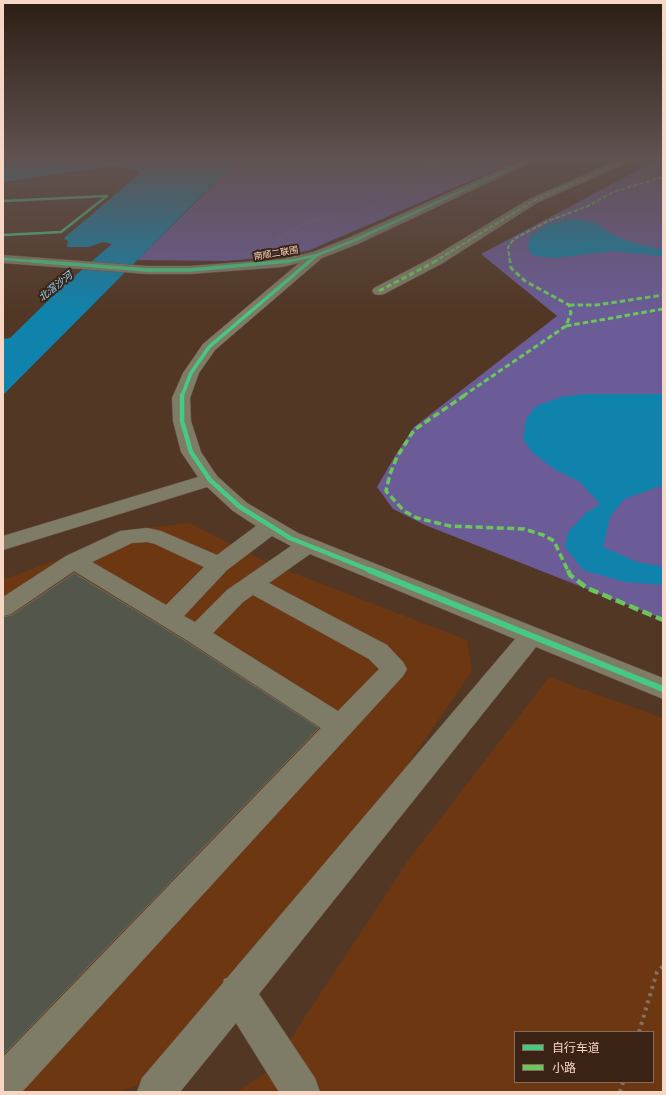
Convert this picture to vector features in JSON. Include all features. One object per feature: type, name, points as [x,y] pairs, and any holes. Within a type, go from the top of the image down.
[{"type":"street","name":"南顺二联围","points":[[3,259],[147,270],[190,270],[282,263],[314,256],[360,238],[420,210]]},
{"type":"street","points":[[379,291],[438,260],[518,210]]},
{"type":"street","points":[[314,256],[209,347],[191,373],[181,398],[182,421],[191,452],[210,480],[240,507],[290,538],[663,689]]},
{"type":"street","points":[[3,542],[210,480]]},
{"type":"street","points":[[168,618],[219,565],[271,526]]},
{"type":"street","points":[[3,608],[74,561],[128,536],[147,535],[161,538],[219,565]]},
{"type":"street","points":[[198,636],[235,596],[308,546]]},
{"type":"street","points":[[74,561],[198,636],[340,726]]},
{"type":"street","points":[[3,1084],[394,669],[378,652],[252,584]]},
{"type":"street","points":[[156,1092],[532,636]]},
{"type":"street","points":[[237,992],[301,1092]]},
{"type":"path","points":[[314,256],[279,238],[307,222],[350,214],[362,210]]},
{"type":"path","points":[[638,1031],[657,972],[663,966]]},
{"type":"shaded area","points":[[188,210],[403,210],[310,250],[283,256],[225,261],[137,260]]},
{"type":"shaded area","points":[[563,210],[663,210],[663,619],[425,525],[393,509],[377,487],[414,427],[557,316],[481,254]]},
{"type":"shaded area","points":[[189,523],[270,564],[467,640],[472,671],[205,1060],[119,1092],[27,1092],[3,1089],[3,580],[138,529]]},
{"type":"shaded area","points":[[549,677],[663,718],[663,1092],[237,1092],[270,1070],[407,862]]},
{"type":"water","points":[[97,210],[187,210],[3,395],[3,339],[10,338],[64,285],[112,244],[103,242],[89,247],[67,247],[68,241],[64,238]]},
{"type":"water","points":[[570,219],[594,222],[613,235],[630,242],[663,250],[663,256],[611,251],[556,258],[531,254],[528,247],[530,236],[547,225]]},
{"type":"water","points":[[585,394],[663,394],[663,485],[624,499],[610,517],[603,547],[637,562],[663,567],[663,585],[625,582],[583,570],[565,547],[568,532],[586,513],[600,504],[580,482],[554,469],[533,453],[523,439],[526,419],[536,406],[561,397]]},
{"type":"building","points":[[74,573],[187,642],[319,728],[3,1055],[3,617],[12,615]]},
{"type":"marked path","points":[[379,291],[438,260],[518,210]]},
{"type":"marked path","points":[[577,210],[548,221],[514,239],[508,247],[511,268],[525,281],[569,305],[571,313],[566,326],[414,430],[397,457],[390,474],[386,491],[404,511],[417,518],[450,526],[524,529],[543,535],[554,541],[570,575],[587,588],[663,620]]},
{"type":"marked path","points":[[569,305],[596,305],[663,295]]},
{"type":"marked path","points":[[566,326],[663,309]]},
{"type":"cycle path","points":[[3,235],[61,232],[89,210]]},
{"type":"cycle path","points":[[3,259],[147,270],[190,270],[282,263],[317,255],[353,241],[420,210]]},
{"type":"cycle path","points":[[317,255],[209,347],[191,373],[181,398],[182,421],[191,452],[210,480],[240,507],[290,538],[663,689]]},
{"type":"water label","name":"北滘沙河","points":[[56,287]]}]
